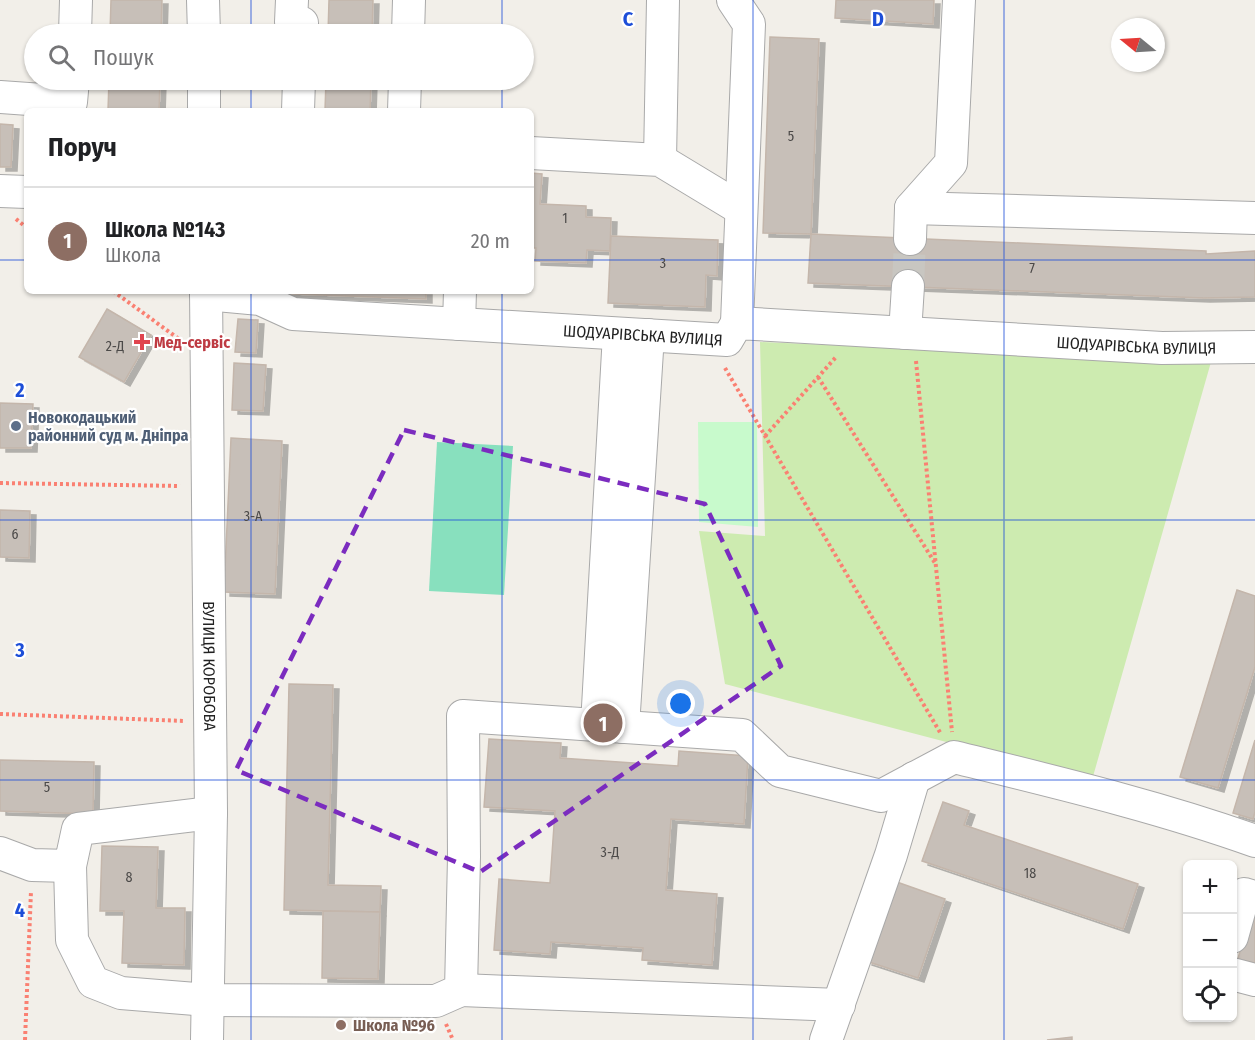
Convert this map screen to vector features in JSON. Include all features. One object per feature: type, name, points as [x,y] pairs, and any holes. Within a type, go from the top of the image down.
[{"type":"street","points":[[75,24],[76,0]]},
{"type":"street","points":[[203,0],[204,24]]},
{"type":"street","points":[[292,0],[291,22],[302,24]]},
{"type":"street","points":[[408,24],[409,0]]},
{"type":"street","points":[[660,160],[663,0]]},
{"type":"street","points":[[733,0],[749,24],[737,323]]},
{"type":"street","points":[[959,0],[951,163],[910,224],[1255,218]]},
{"type":"street","points":[[0,97],[71,102],[72,90]]},
{"type":"street","points":[[204,90],[204,108]]},
{"type":"street","points":[[298,108],[299,90]]},
{"type":"street","points":[[404,108],[405,90]]},
{"type":"street","points":[[534,153],[660,160],[741,208]]},
{"type":"street","points":[[0,191],[24,192]]},
{"type":"street","points":[[908,286],[909,333]]},
{"type":"street","name":"ВУЛИЦЯ КОРОБОВА","points":[[206,294],[211,813],[207,1040]]},
{"type":"street","name":"ШОДУАРІВСЬКА ВУЛИЦЯ","points":[[217,294],[260,298],[293,314],[708,339],[728,340],[737,323],[1162,348],[1255,347]]},
{"type":"street","points":[[459,324],[460,294]]},
{"type":"street","points":[[610,726],[634,334]]},
{"type":"street","points":[[461,990],[464,857],[463,716],[742,735],[780,771],[881,796],[954,757],[1061,783],[1255,841]]},
{"type":"street","points":[[826,1040],[891,855],[914,778]]},
{"type":"street","points":[[211,813],[78,829],[70,866],[72,940],[93,982],[121,993],[208,1000],[436,1001],[461,990],[839,1005]]},
{"type":"street","points":[[0,853],[32,865],[70,866]]},
{"type":"street","points":[[1237,922],[1244,894],[1255,897]]},
{"type":"street","points":[[1237,975],[1255,980]]},
{"type":"path","points":[[117,294],[206,359]]},
{"type":"path","points":[[765,436],[860,330]]},
{"type":"path","points":[[909,333],[936,564],[954,757]]},
{"type":"path","points":[[708,339],[954,757]]},
{"type":"path","points":[[818,377],[936,564]]},
{"type":"path","points":[[0,483],[208,486]]},
{"type":"path","points":[[0,714],[210,722]]},
{"type":"path","points":[[25,1040],[32,865]]},
{"type":"highlighted area","points":[[404,430],[705,504],[781,666],[480,872],[236,770]]},
{"type":"green space","points":[[760,342],[1211,362],[1092,780],[725,684],[699,531],[765,536]]},
{"type":"green space","points":[[698,422],[757,422],[758,527],[699,522]]},
{"type":"green space","points":[[437,442],[513,446],[504,595],[429,591]]},
{"type":"building","points":[[111,0],[162,0],[161,24],[110,24]]},
{"type":"building","points":[[329,0],[373,0],[372,24],[328,24]]},
{"type":"building","points":[[836,0],[934,0],[933,24],[835,18]]},
{"type":"building","points":[[770,37],[819,39],[811,234],[763,233]]},
{"type":"building","points":[[109,90],[160,90],[159,108],[108,108]]},
{"type":"building","points":[[326,90],[371,90],[370,108],[325,108]]},
{"type":"building","points":[[0,124],[13,125],[11,167],[0,167]]},
{"type":"building","points":[[534,173],[542,174],[540,204],[586,206],[586,217],[611,218],[610,251],[587,250],[586,263],[535,261],[536,248],[534,248]]},
{"type":"building","points":[[811,234],[1206,251],[1206,254],[1255,251],[1255,297],[1204,298],[808,283]]},
{"type":"building","points":[[611,236],[718,240],[717,276],[706,275],[705,307],[608,303]]},
{"type":"building","points":[[294,294],[426,294],[426,299]]},
{"type":"building","points":[[107,309],[151,335],[124,382],[79,357]]},
{"type":"building","points":[[238,319],[258,320],[256,353],[235,352]]},
{"type":"building","points":[[234,363],[266,365],[263,411],[232,410]]},
{"type":"building","name":"Новокодацький районний суд м. Дніпра","points":[[0,403],[33,404],[31,448],[0,448]]},
{"type":"building","points":[[231,438],[282,441],[275,594],[224,592]]},
{"type":"building","points":[[0,510],[30,511],[29,558],[0,557]]},
{"type":"building","points":[[1237,590],[1255,596],[1255,667],[1218,788],[1180,777]]},
{"type":"building","points":[[289,684],[333,685],[328,885],[381,886],[380,912],[284,910]]},
{"type":"building","points":[[489,739],[561,743],[560,758],[678,766],[679,751],[748,756],[744,824],[671,819],[666,890],[717,894],[712,965],[642,960],[643,948],[551,942],[550,954],[494,950],[499,879],[550,883],[555,811],[484,807]]},
{"type":"building","points":[[1255,740],[1255,812],[1253,819],[1233,813]]},
{"type":"building","points":[[0,760],[94,762],[93,814],[0,811]]},
{"type":"building","points":[[943,802],[969,811],[964,825],[1138,884],[1123,929],[922,861]]},
{"type":"building","points":[[102,846],[158,847],[156,908],[185,908],[184,965],[122,963],[124,911],[100,911]]},
{"type":"building","points":[[894,881],[945,899],[918,978],[866,961]]},
{"type":"building","points":[[323,911],[380,912],[378,979],[322,978]]},
{"type":"building","points":[[1250,911],[1255,912],[1255,963],[1238,959]]},
{"type":"building","points":[[1072,1037],[1072,1040],[1047,1040]]},
{"type":"tunnel","points":[[908,286],[910,239]]},
{"type":"place","name":"Мед-сервіс","points":[[142,342]]},
{"type":"place","name":"Новокодацький районний суд м. Дніпра","points":[[16,426]]},
{"type":"place","name":"Школа №143","points":[[603,723]]},
{"type":"place","name":"Школа №96","points":[[341,1025]]}]
